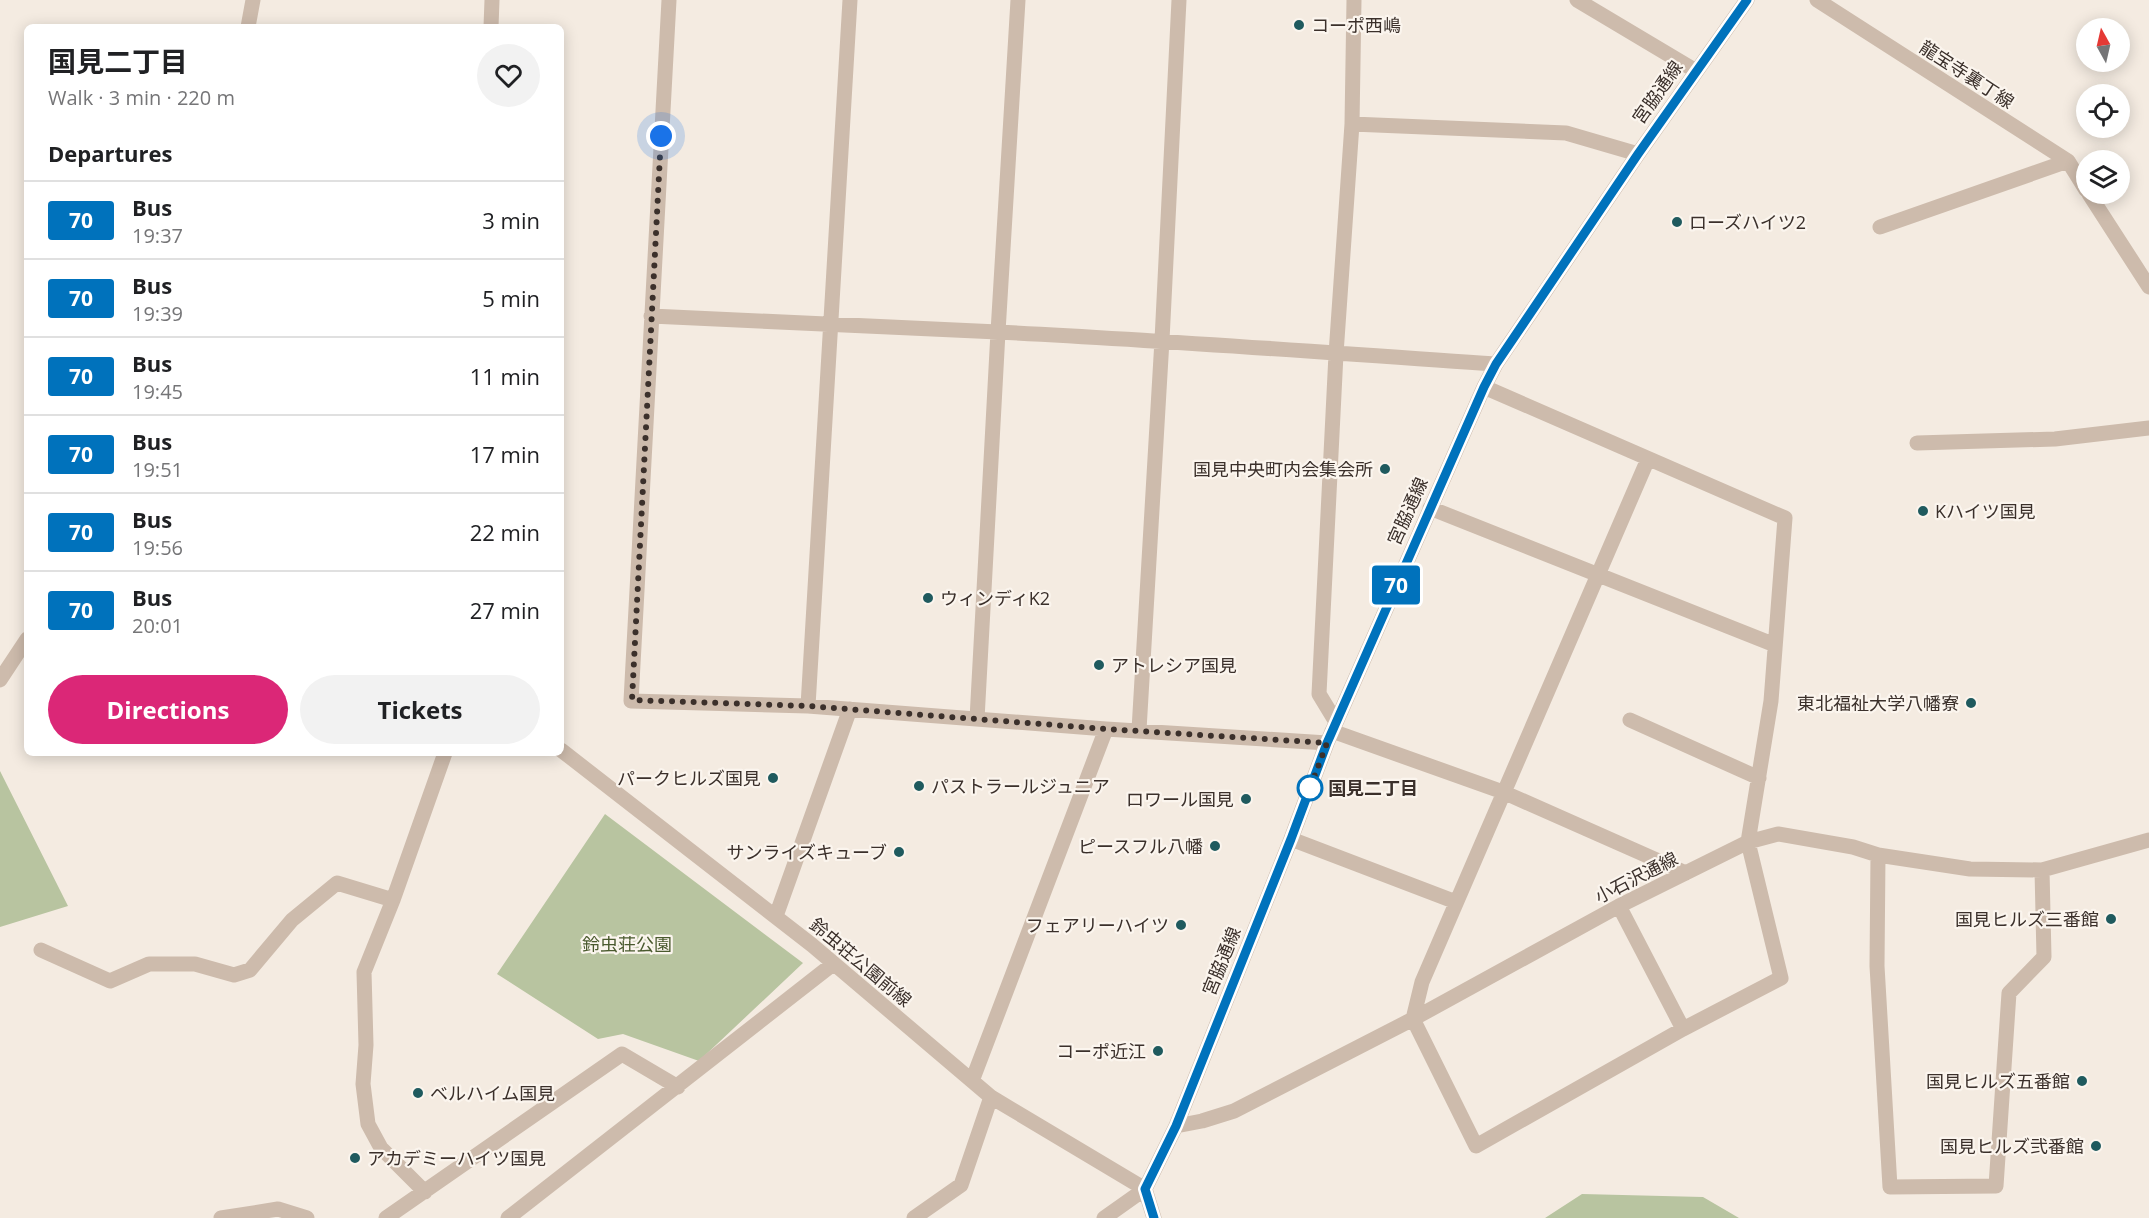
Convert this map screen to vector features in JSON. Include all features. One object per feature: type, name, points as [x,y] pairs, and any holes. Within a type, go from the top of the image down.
[{"type":"street","points":[[249,24],[253,0]]},
{"type":"street","points":[[491,24],[492,0]]},
{"type":"street","points":[[669,0],[632,700],[808,706],[1106,729],[1332,732],[1503,792],[1686,873]]},
{"type":"street","points":[[808,706],[850,0]]},
{"type":"street","points":[[977,719],[1018,0]]},
{"type":"street","points":[[1139,730],[1179,0]]},
{"type":"street","points":[[1332,732],[1319,694],[1335,354],[1352,124],[1354,0]]},
{"type":"street","points":[[1577,0],[1696,71]]},
{"type":"street","name":"宮脇通線","points":[[1145,1189],[1176,1126],[1332,732],[1484,387],[1496,364],[1638,154],[1747,0]]},
{"type":"street","name":"龍宝寺裏丁線","points":[[1817,0],[2068,161],[2076,173]]},
{"type":"street","points":[[1352,124],[1566,133],[1638,154]]},
{"type":"street","points":[[1880,227],[2068,161]]},
{"type":"street","name":"龍宝寺裏丁線","points":[[2096,204],[2149,286]]},
{"type":"street","points":[[651,316],[1162,340],[1496,364]]},
{"type":"street","points":[[1484,387],[1785,518],[1771,701],[1748,842],[1781,978],[1683,1029],[1476,1146],[1413,1019],[1422,982],[1648,459]]},
{"type":"street","points":[[1917,443],[2055,439],[2149,428]]},
{"type":"street","points":[[1430,508],[1775,645]]},
{"type":"street","points":[[0,680],[24,644]]},
{"type":"street","points":[[776,916],[850,710]]},
{"type":"street","points":[[1630,720],[1759,778]]},
{"type":"street","points":[[972,1081],[1106,729]]},
{"type":"street","name":"鈴虫荘公園前線","points":[[564,752],[776,916],[990,1097],[1145,1189]]},
{"type":"street","points":[[425,1192],[381,1148],[368,1124],[363,1084],[366,1045],[364,972],[393,900],[444,756]]},
{"type":"street","name":"小石沢通線","points":[[1176,1126],[1234,1111],[1413,1019],[1619,906],[1748,842],[1779,834],[1853,847],[1878,855],[1970,869],[2042,870],[2149,840]]},
{"type":"street","points":[[1291,839],[1456,902]]},
{"type":"street","points":[[1878,855],[1877,966],[1890,1188],[1996,1186],[2009,993],[2044,957],[2042,870]]},
{"type":"street","points":[[41,950],[110,981],[149,964],[195,964],[234,975],[250,970],[292,920],[337,883],[393,900]]},
{"type":"street","points":[[1619,906],[1683,1029]]},
{"type":"street","points":[[508,1218],[833,964]]},
{"type":"street","points":[[386,1218],[622,1054],[678,1087]]},
{"type":"street","points":[[914,1218],[961,1185],[990,1097]]},
{"type":"street","points":[[1104,1218],[1145,1189],[1154,1218]]},
{"type":"street","points":[[220,1218],[278,1209],[307,1218]]},
{"type":"green space","points":[[0,771],[68,906],[0,927]]},
{"type":"green space","name":"鈴虫荘公園","points":[[605,814],[803,963],[699,1061],[623,1034],[598,1039],[497,974]]},
{"type":"green space","points":[[1582,1194],[1703,1197],[1739,1218],[1545,1218]]},
{"type":"bus line","name":"70","points":[[1154,1218],[1145,1189],[1176,1126],[1327,743],[1484,387],[1496,364],[1638,154],[1747,0]]},
{"type":"place","name":"コーポ西嶋","points":[[1299,25]]},
{"type":"place","name":"ローズハイツ2","points":[[1677,222]]},
{"type":"place","name":"国見中央町内会集会所","points":[[1385,469]]},
{"type":"place","name":"Kハイツ国見","points":[[1923,511]]},
{"type":"place","name":"ウィンディK2","points":[[928,598]]},
{"type":"place","name":"アトレシア国見","points":[[1099,665]]},
{"type":"place","name":"東北福祉大学八幡寮","points":[[1971,703]]},
{"type":"place","name":"パークヒルズ国見","points":[[773,778]]},
{"type":"place","name":"パストラールジュニア","points":[[919,786]]},
{"type":"place","name":"国見二丁目","points":[[1310,788]]},
{"type":"place","name":"ロワール国見","points":[[1246,799]]},
{"type":"place","name":"ピースフル八幡","points":[[1215,846]]},
{"type":"place","name":"サンライズキューブ","points":[[899,852]]},
{"type":"place","name":"国見ヒルズ三番館","points":[[2111,919]]},
{"type":"place","name":"フェアリーハイツ","points":[[1181,925]]},
{"type":"place","name":"コーポ近江","points":[[1158,1051]]},
{"type":"place","name":"国見ヒルズ五番館","points":[[2082,1081]]},
{"type":"place","name":"ベルハイム国見","points":[[418,1093]]},
{"type":"place","name":"国見ヒルズ弐番館","points":[[2096,1146]]},
{"type":"place","name":"アカデミーハイツ国見","points":[[355,1158]]},
{"type":"route","points":[[661,136],[632,700],[808,706],[1327,743],[1310,788]]}]
